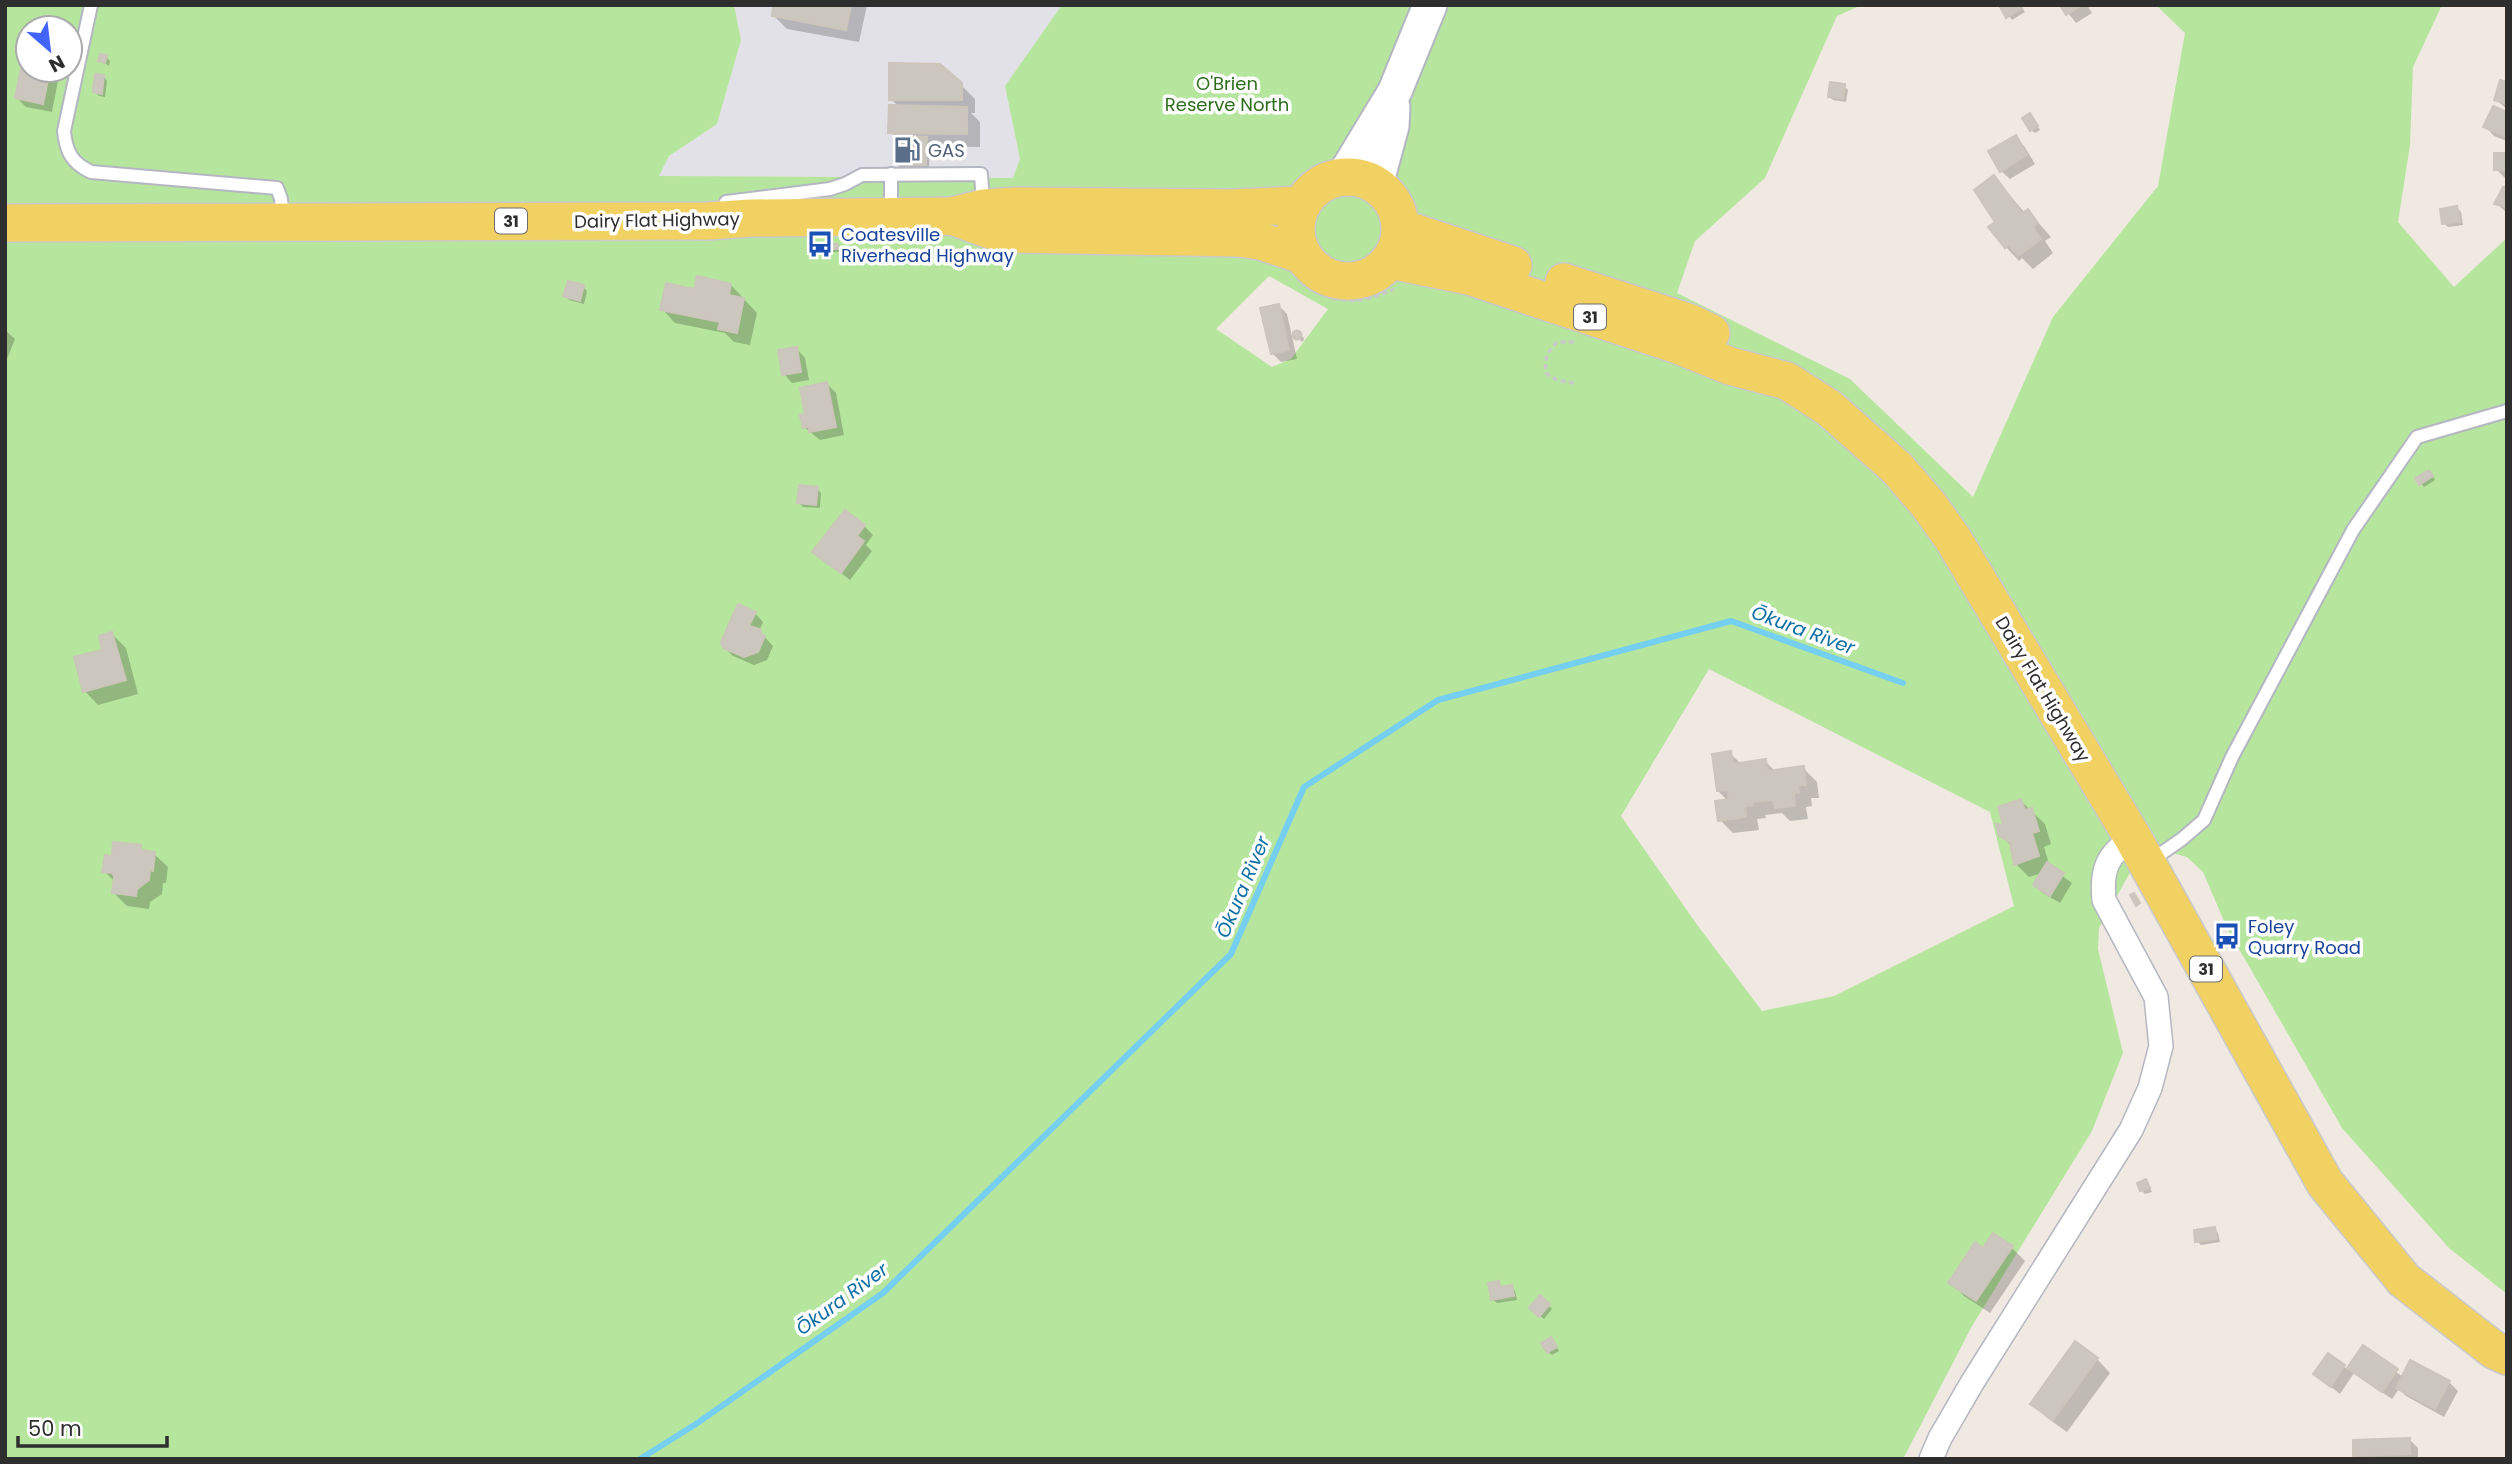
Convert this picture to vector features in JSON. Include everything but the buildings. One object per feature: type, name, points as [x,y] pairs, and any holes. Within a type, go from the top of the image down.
[{"type":"main road","points":[[968,212],[1017,206],[1231,208],[1312,192],[1326,182],[1348,174],[1392,126],[1395,91],[1430,5]]},
{"type":"main road","points":[[1298,193],[1297,239],[1302,268],[1314,268],[1329,277],[1345,281],[1362,279],[1378,272],[1397,258],[1397,211],[1389,196],[1348,174]]},
{"type":"main road","name":"Dairy Flat Highway","points":[[5,223],[283,223],[684,214],[891,215],[968,212],[990,230],[1016,234],[1239,237],[1260,241],[1302,268]]},
{"type":"main road","name":"Dairy Flat Highway","points":[[1397,258],[1688,322],[1758,359],[1787,382],[1829,408],[1897,468],[1928,504],[1953,540],[2140,850],[2325,1183],[2404,1280],[2494,1350],[2507,1356]]},
{"type":"street","points":[[1931,1459],[1972,1383],[2131,1130],[2150,1088],[2161,1046],[2156,997],[2104,900],[2102,885],[2107,861],[2119,846],[2140,850]]},
{"type":"lane","points":[[91,5],[64,131],[69,156],[78,166],[91,172],[277,188],[283,223]]},
{"type":"lane","points":[[717,203],[830,189],[862,174],[981,174],[968,212]]},
{"type":"lane","points":[[891,174],[891,215]]},
{"type":"lane","points":[[2140,850],[2182,839],[2204,820],[2232,757],[2353,530],[2417,437],[2507,411]]},
{"type":"path","points":[[1298,193],[1348,174]]},
{"type":"path","points":[[1302,268],[1326,298],[1347,301],[1367,298],[1397,258]]},
{"type":"path","points":[[1574,383],[1558,380],[1547,374],[1544,364],[1547,353],[1557,342],[1587,344]]},
{"type":"shaded area","points":[[734,5],[1062,5],[1005,86],[1020,159],[1013,178],[658,176],[669,156],[717,124],[741,40]]},
{"type":"green space","name":"O'Brien Reserve North","points":[[5,5],[734,5],[741,40],[717,124],[669,156],[659,176],[1013,178],[1020,159],[1005,86],[1062,5],[1862,5],[1837,16],[1765,178],[1695,241],[1677,293],[1850,379],[1973,497],[2053,317],[2158,186],[2185,33],[2156,5],[2442,5],[2413,67],[2410,145],[2398,222],[2454,287],[2507,238],[2507,1294],[2449,1248],[2342,1128],[2227,928],[2203,872],[2187,857],[2162,853],[2131,871],[2099,928],[2098,949],[2123,1053],[2092,1131],[1972,1326],[1903,1459],[5,1459]],"holes":[[[1269,276],[1328,309],[1291,359],[1272,367],[1216,329]],[[1709,669],[1990,812],[2014,906],[1834,996],[1762,1011],[1621,816]]]},
{"type":"waterway","name":"Ōkura River","points":[[640,1459],[696,1424],[883,1293],[1231,954],[1304,787],[1438,700],[1731,621],[1903,683]]},
{"type":"place","name":"GAS","points":[[907,150]]},
{"type":"place","name":"Coatesville Riverhead Highway","points":[[820,244]]},
{"type":"place","name":"Foley Quarry Road","points":[[2227,936]]}]
